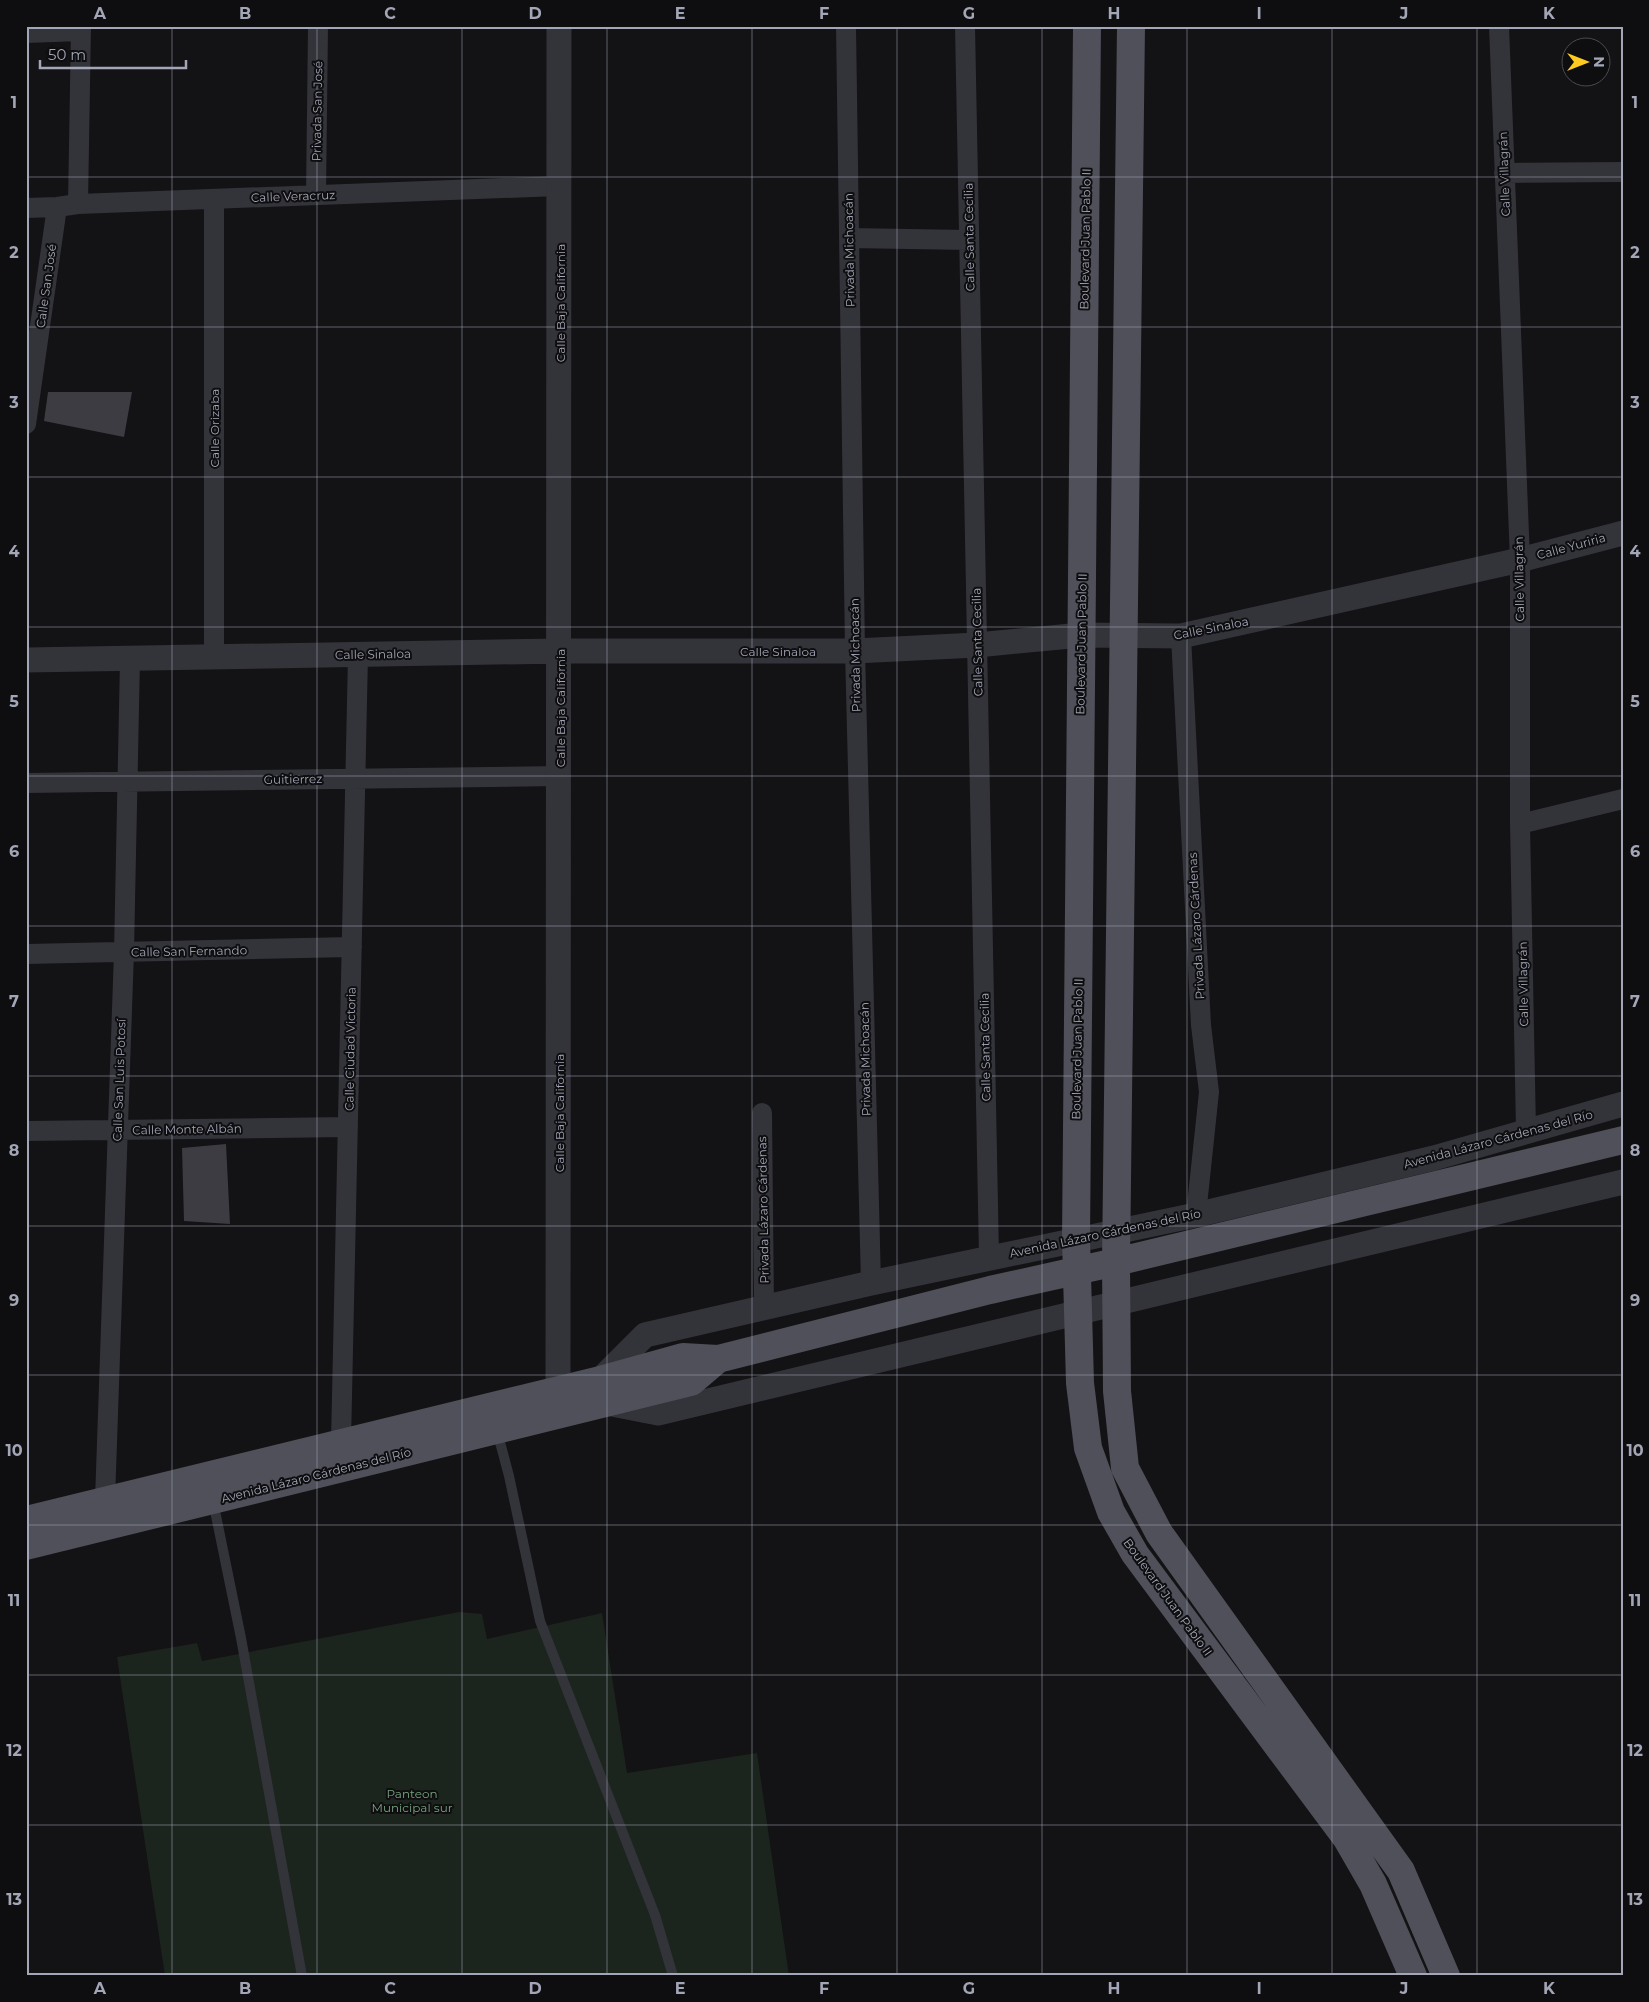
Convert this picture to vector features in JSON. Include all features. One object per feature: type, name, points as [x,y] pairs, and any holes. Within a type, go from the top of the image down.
[{"type":"main road","name":"Boulevard Juan Pablo II","points":[[1087,26],[1076,1270],[1080,1382],[1088,1448],[1111,1512],[1135,1554],[1347,1839],[1373,1884],[1413,1976]]},
{"type":"main road","points":[[1131,26],[1116,1231],[1117,1391],[1125,1468],[1159,1533],[1401,1871],[1446,1976]]},
{"type":"main road","name":"Avenida Lázaro Cárdenas del Río","points":[[26,1546],[210,1488],[341,1442],[558,1390],[604,1391],[691,1382],[718,1359],[980,1293],[1623,1140]]},
{"type":"main road","name":"Avenida Lázaro Cárdenas del Río","points":[[26,1520],[104,1500],[210,1488],[496,1430],[604,1391]]},
{"type":"street","name":"Privada San José","points":[[316,195],[318,26]]},
{"type":"street","name":"Calle Baja California","points":[[558,1390],[560,776],[559,26]]},
{"type":"street","name":"Privada Michoacán","points":[[846,26],[855,651],[871,1283]]},
{"type":"street","name":"Calle Santa Cecilia","points":[[965,26],[989,1257]]},
{"type":"street","name":"Calle Villagrán","points":[[1499,26],[1520,560],[1520,824],[1526,1131]]},
{"type":"street","points":[[26,33],[81,29],[78,204]]},
{"type":"street","points":[[1504,173],[1623,172]]},
{"type":"street","name":"Calle Veracruz","points":[[26,208],[78,204],[560,186]]},
{"type":"street","name":"Calle Orizaba","points":[[214,199],[214,657]]},
{"type":"street","name":"Calle San José","points":[[26,424],[57,207]]},
{"type":"street","points":[[849,238],[969,240]]},
{"type":"street","name":"Calle Yuriria","points":[[1520,560],[1623,533]]},
{"type":"street","name":"Calle Sinaloa","points":[[26,660],[560,651],[855,651],[977,645],[1081,635],[1181,636],[1520,560]]},
{"type":"street","name":"Privada Lázaro Cárdenas","points":[[1181,636],[1201,1025],[1209,1092],[1196,1215]]},
{"type":"street","name":"Calle Ciudad Victoria","points":[[341,1442],[358,655]]},
{"type":"street","name":"Calle San Luis Potosí","points":[[104,1500],[124,952],[130,659]]},
{"type":"street","name":"Guitierrez","points":[[26,783],[560,776]]},
{"type":"street","points":[[1520,824],[1623,799]]},
{"type":"street","name":"Calle San Fernando","points":[[26,954],[352,948]]},
{"type":"street","name":"Avenida Lázaro Cárdenas del Río","points":[[1623,1104],[1434,1158],[1196,1215],[989,1257],[764,1306],[645,1335],[604,1391],[658,1413],[1623,1182]]},
{"type":"street","name":"Privada Lázaro Cárdenas","points":[[762,1114],[764,1306]]},
{"type":"street","name":"Calle Monte Albán","points":[[26,1132],[348,1127]]},
{"type":"lane","points":[[496,1430],[509,1476],[540,1621],[655,1914],[673,1976]]},
{"type":"lane","points":[[210,1488],[241,1638],[302,1976]]},
{"type":"green space","name":"Panteon Municipal sur","points":[[459,1612],[482,1614],[487,1639],[602,1613],[627,1773],[757,1753],[789,1976],[165,1976],[117,1657],[197,1643],[202,1661]]},
{"type":"building","points":[[48,392],[132,392],[124,437],[44,421]]},
{"type":"building","points":[[226,1144],[230,1224],[184,1221],[182,1148]]}]
